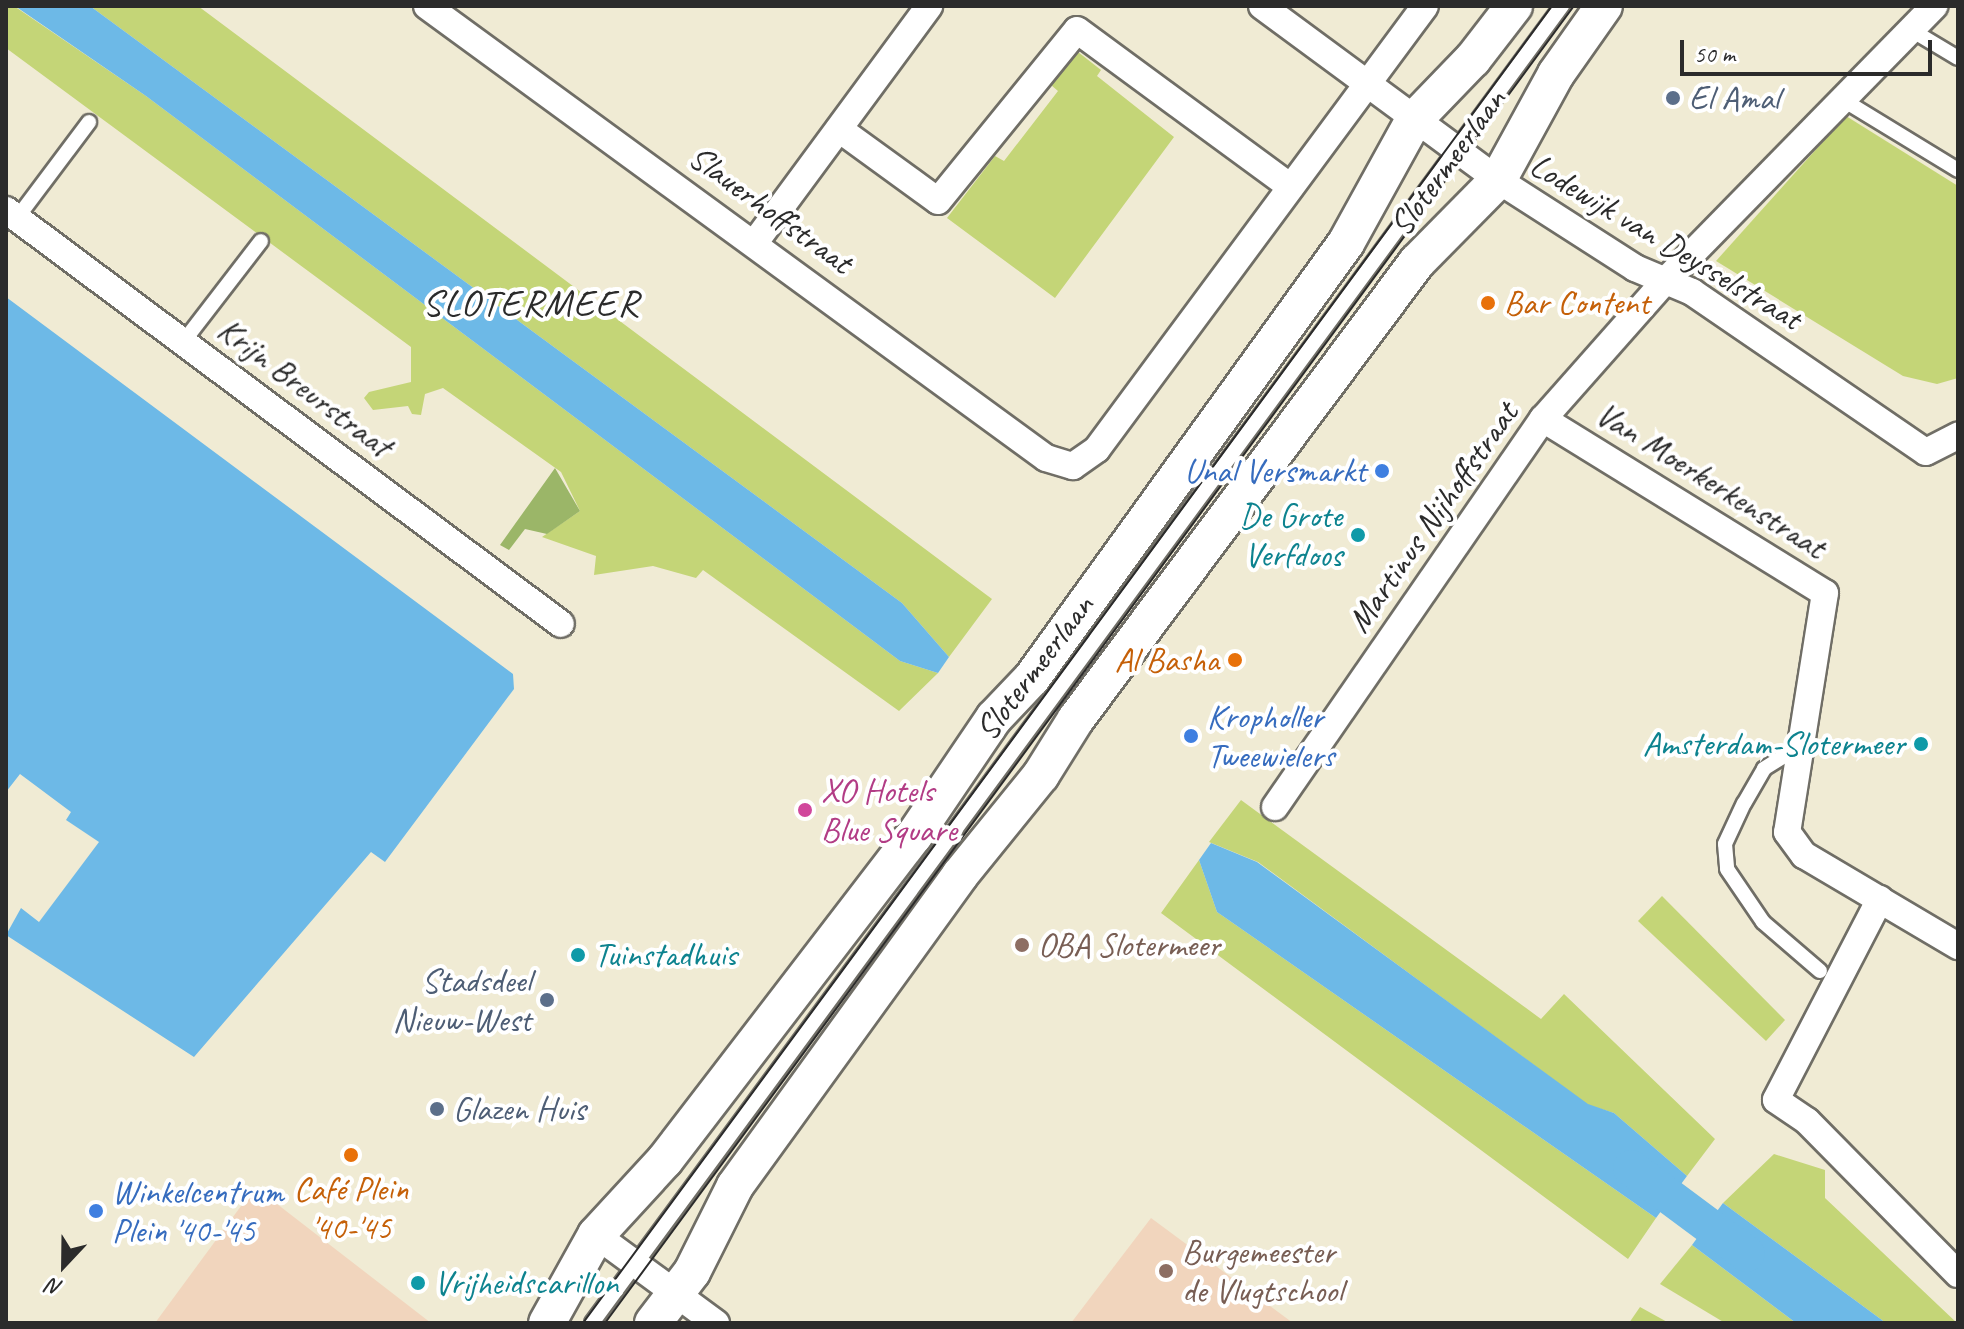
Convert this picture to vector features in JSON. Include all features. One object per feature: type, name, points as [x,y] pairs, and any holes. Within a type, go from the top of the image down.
[{"type":"main road","name":"Slotermeerlaan","points":[[547,1323],[596,1235],[665,1160],[914,836],[994,718],[1032,678],[1346,243],[1414,120],[1514,6]]},
{"type":"main road","name":"Slotermeerlaan","points":[[653,1323],[678,1295],[725,1200],[960,875],[1041,775],[1076,719],[1417,262],[1498,180],[1556,74],[1604,6]]},
{"type":"street","points":[[756,241],[929,6]]},
{"type":"street","name":"Lodewijk van Deysselstraat","points":[[1262,6],[1498,180],[1635,268],[1692,292],[1926,452],[1958,436]]},
{"type":"street","points":[[839,129],[938,201],[1077,30],[1291,187],[1425,6]]},
{"type":"street","name":"Martinus Nijhoffstraat","points":[[1275,807],[1543,419],[1665,281],[1839,98],[1913,31],[1934,6]]},
{"type":"street","name":"Slauerhoffstraat","points":[[435,8],[756,241],[1046,458],[1073,466],[1097,449],[1291,187]]},
{"type":"street","name":"Krijn Breurstraat","points":[[12,214],[561,624]]},
{"type":"street","name":"Van Moerkerkenstraat","points":[[1543,419],[1825,593],[1797,748],[1787,832],[1804,855],[1958,946]]},
{"type":"street","points":[[1880,899],[1776,1100],[1807,1121],[1958,1274]]},
{"type":"street","points":[[596,1235],[716,1323]]},
{"type":"lane","name":"Slotermeerlaan","points":[[592,1323],[1562,6]]},
{"type":"lane","points":[[1913,31],[1958,58]]},
{"type":"lane","points":[[1839,98],[1958,170]]},
{"type":"lane","points":[[12,214],[89,122]]},
{"type":"lane","points":[[184,341],[261,241]]},
{"type":"lane","points":[[1797,748],[1764,769],[1744,803],[1725,844],[1727,869],[1763,922],[1820,971]]},
{"type":"shaded area","points":[[255,1187],[431,1323],[155,1323]]},
{"type":"shaded area","name":"Burgemeester de Vlugtschool","points":[[1151,1218],[1293,1323],[1071,1323]]},
{"type":"green space","points":[[6,6],[14,6],[146,96],[900,661],[938,673],[899,711],[703,570],[696,578],[653,566],[594,575],[596,556],[542,537],[580,511],[561,472],[443,388],[425,394],[421,415],[412,414],[408,406],[373,410],[364,398],[369,392],[411,382],[411,347],[6,48]]},
{"type":"green space","points":[[90,6],[198,6],[992,599],[949,657],[902,603]]},
{"type":"green space","points":[[1078,52],[1101,70],[1097,76],[1174,137],[1055,298],[947,218],[995,156],[1004,161],[1058,91],[1051,85]]},
{"type":"green space","points":[[1846,116],[1958,186],[1958,378],[1937,384],[1903,376],[1716,261]]},
{"type":"green space","points":[[555,468],[580,511],[547,534],[525,529],[509,550],[500,545]]},
{"type":"green space","points":[[1241,800],[1541,1019],[1564,994],[1715,1139],[1687,1176],[1614,1113],[1588,1105],[1258,862],[1209,842]]},
{"type":"green space","points":[[1199,860],[1217,912],[1656,1218],[1628,1259],[1161,913]]},
{"type":"green space","points":[[1662,896],[1785,1020],[1766,1041],[1638,921]]},
{"type":"green space","points":[[1774,1154],[1825,1170],[1825,1198],[1957,1323],[1886,1323],[1723,1203]]},
{"type":"green space","points":[[1692,1245],[1796,1323],[1725,1323],[1660,1284]]},
{"type":"green space","points":[[1640,1307],[1669,1323],[1629,1323]]},
{"type":"water","points":[[15,6],[90,6],[902,603],[949,657],[938,673],[900,661],[146,96]]},
{"type":"water","points":[[6,297],[513,674],[514,689],[385,862],[371,852],[194,1057],[6,935],[21,908],[39,922],[99,842],[66,820],[71,812],[20,774],[6,792]]},
{"type":"water","points":[[1211,843],[1257,862],[1588,1104],[1614,1113],[1687,1176],[1656,1218],[1217,912],[1199,860]]},
{"type":"water","points":[[1723,1203],[1886,1323],[1796,1323],[1692,1245]]},
{"type":"waterway","points":[[1631,1168],[1747,1254]]},
{"type":"tram line","points":[[583,1323],[1552,6]]},
{"type":"tram line","points":[[605,1323],[1574,6]]},
{"type":"place","name":"El Amal","points":[[1673,98]]},
{"type":"place","name":"Bar Content","points":[[1488,303]]},
{"type":"place","name":"Unal Versmarkt","points":[[1382,471]]},
{"type":"place","name":"De Grote Verfdoos","points":[[1358,535]]},
{"type":"place","name":"Al Basha","points":[[1235,660]]},
{"type":"place","name":"Kropholler Tweewielers","points":[[1191,736]]},
{"type":"place","name":"Amsterdam-Slotermeer","points":[[1921,744]]},
{"type":"place","name":"XO Hotels Blue Square","points":[[805,810]]},
{"type":"place","name":"OBA Slotermeer","points":[[1022,945]]},
{"type":"place","name":"Tuinstadhuis","points":[[578,955]]},
{"type":"place","name":"Stadsdeel Nieuw-West","points":[[547,1000]]},
{"type":"place","name":"Glazen Huis","points":[[437,1109]]},
{"type":"place","name":"Café Plein '40-'45","points":[[351,1155]]},
{"type":"place","name":"Winkelcentrum Plein '40-'45","points":[[96,1211]]},
{"type":"place","name":"Burgemeester de Vlugtschool","points":[[1166,1271]]},
{"type":"place","name":"Vrijheidscarillon","points":[[418,1283]]},
{"type":"district","name":"SLOTERMEER","points":[[531,303]]}]
